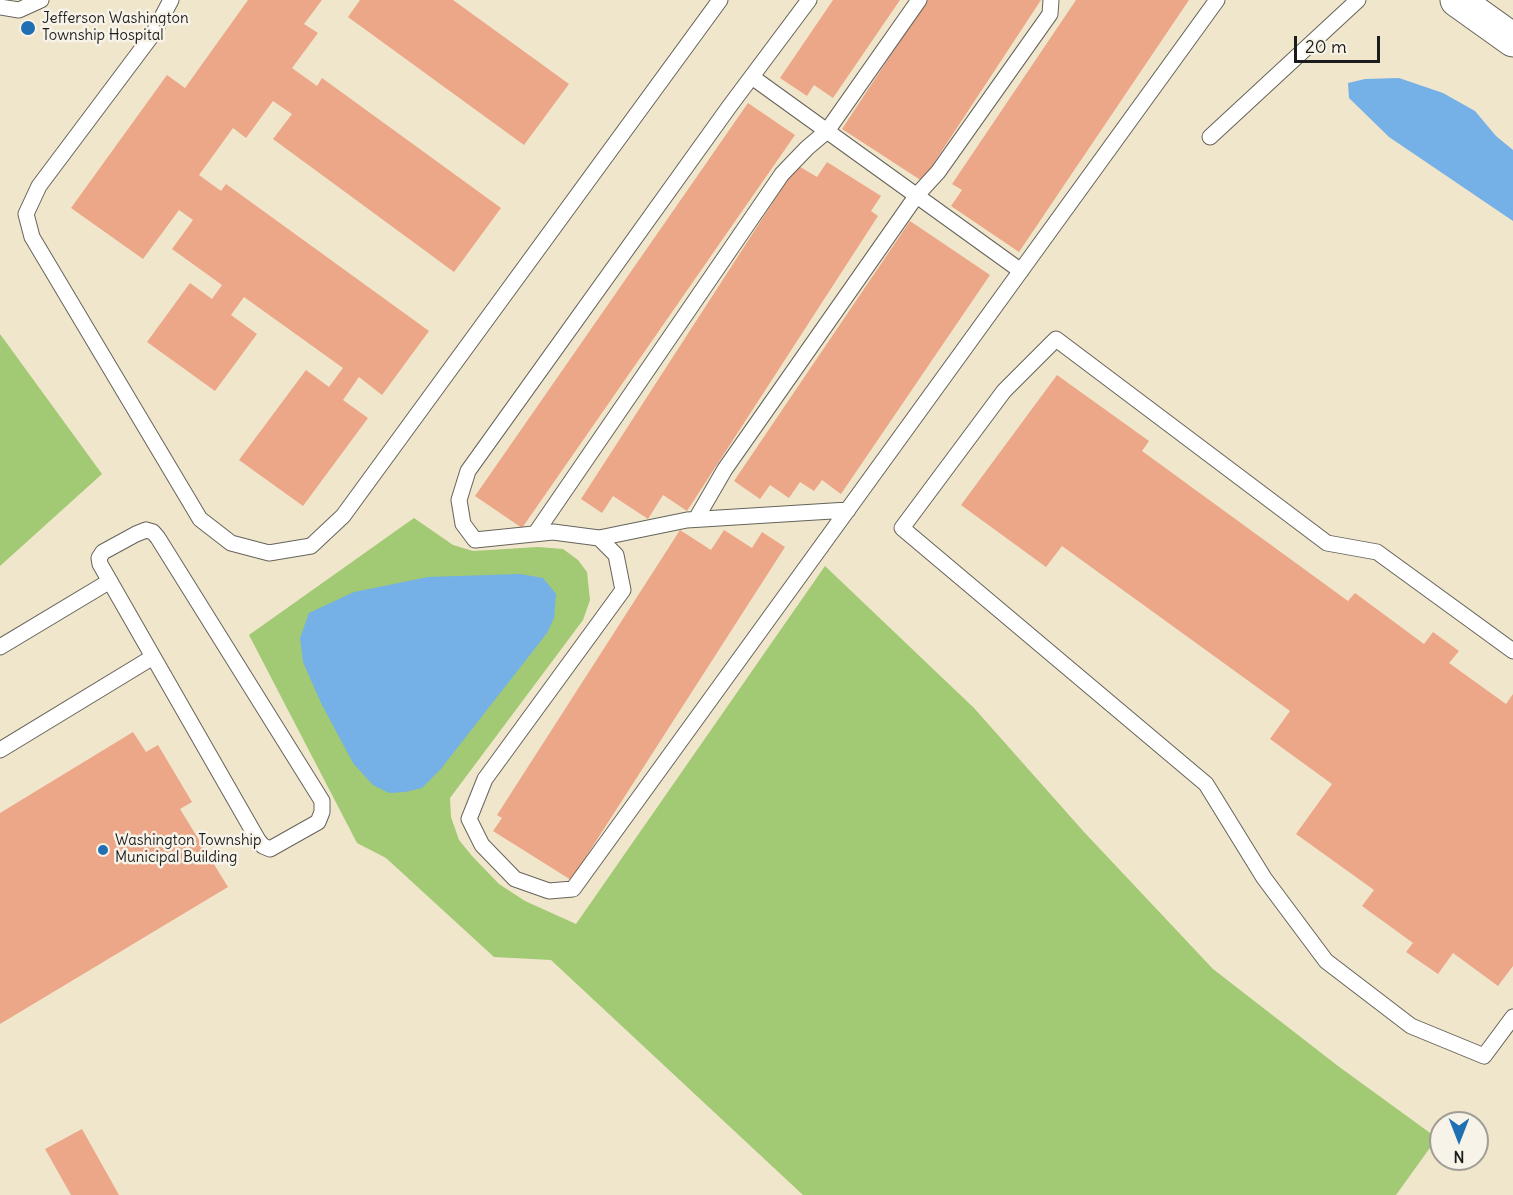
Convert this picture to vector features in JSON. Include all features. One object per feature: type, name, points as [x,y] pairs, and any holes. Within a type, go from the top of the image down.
[{"type":"main road","points":[[1457,0],[1513,40]]},
{"type":"lane","points":[[0,7],[19,10],[41,0]]},
{"type":"lane","points":[[171,0],[153,34],[39,186],[26,214],[32,237],[201,519],[231,543],[269,553],[311,546],[342,516],[720,0]]},
{"type":"lane","points":[[809,0],[468,471],[459,500],[463,524],[475,540],[553,532],[599,538],[687,520],[848,510]]},
{"type":"lane","points":[[535,534],[782,174],[827,131],[919,0]]},
{"type":"lane","points":[[696,519],[725,469],[917,195],[938,172],[1050,14],[1051,0]]},
{"type":"lane","points":[[599,538],[616,555],[622,590],[484,780],[469,819],[482,845],[515,879],[549,891],[573,889],[1217,0]]},
{"type":"lane","points":[[1210,137],[1358,0]]},
{"type":"lane","points":[[752,77],[1021,271]]},
{"type":"lane","points":[[1513,651],[1377,552],[1328,543],[1056,339],[1004,391],[902,528],[1206,784],[1264,878],[1326,961],[1411,1026],[1485,1056],[1513,1017]]},
{"type":"lane","points":[[146,530],[153,532],[322,801],[322,812],[318,822],[270,849],[263,846],[153,657],[100,564],[99,558],[103,552],[146,530]]},
{"type":"lane","points":[[0,647],[110,581]]},
{"type":"lane","points":[[0,750],[153,657]]},
{"type":"green space","points":[[0,334],[102,474],[0,566]]},
{"type":"green space","points":[[414,518],[453,545],[473,551],[538,547],[563,549],[578,560],[587,572],[590,600],[583,620],[450,798],[451,817],[459,840],[499,884],[525,901],[576,924],[825,566],[974,708],[1084,832],[1213,969],[1338,1066],[1429,1132],[1429,1149],[1396,1195],[803,1195],[551,960],[494,957],[386,858],[357,843],[249,635]]},
{"type":"water","points":[[1399,78],[1443,93],[1475,111],[1496,136],[1513,150],[1513,221],[1389,137],[1349,98],[1348,83],[1365,79]]},
{"type":"water","points":[[520,574],[543,578],[556,594],[554,618],[547,633],[440,770],[422,788],[389,793],[373,785],[353,763],[321,703],[303,662],[300,638],[309,613],[354,592],[428,577]]},
{"type":"building","points":[[248,0],[322,0],[304,24],[318,33],[292,68],[317,86],[322,78],[501,208],[454,272],[273,139],[292,114],[273,101],[246,138],[233,128],[199,175],[221,191],[226,184],[429,331],[382,395],[359,377],[343,400],[368,418],[303,506],[239,460],[306,370],[329,387],[343,368],[244,297],[231,315],[257,334],[215,391],[147,342],[190,283],[212,299],[222,285],[172,249],[193,220],[179,210],[143,259],[71,208],[167,75],[185,88]]},
{"type":"building","points":[[360,0],[453,0],[569,84],[524,145],[348,17]]},
{"type":"building","points":[[833,0],[900,0],[833,98],[814,85],[807,96],[780,78]]},
{"type":"building","points":[[927,0],[1041,0],[922,181],[842,129]]},
{"type":"building","points":[[1076,0],[1189,0],[1019,252],[951,206],[962,190],[952,184]]},
{"type":"building","points":[[748,103],[795,135],[522,528],[475,496]]},
{"type":"building","points":[[827,162],[881,196],[871,211],[878,216],[687,511],[663,495],[648,519],[613,496],[602,513],[581,499],[797,165],[817,177]]},
{"type":"building","points":[[910,221],[990,275],[841,494],[822,480],[814,491],[800,482],[789,498],[770,485],[760,499],[734,481]]},
{"type":"building","points":[[1057,375],[1149,441],[1142,451],[1348,601],[1355,593],[1424,644],[1433,632],[1459,651],[1449,663],[1506,704],[1513,694],[1513,966],[1498,986],[1453,953],[1438,974],[1406,952],[1413,943],[1362,906],[1374,890],[1296,834],[1332,784],[1270,739],[1290,711],[1062,546],[1046,567],[961,505]]},
{"type":"building","points":[[680,530],[711,550],[724,530],[752,548],[762,532],[785,547],[571,880],[493,831],[502,818],[497,815]]},
{"type":"building","name":"Washington Township Municipal Building","points":[[133,732],[146,752],[158,745],[192,802],[180,809],[228,887],[0,1024],[0,813]]},
{"type":"building","points":[[82,1129],[119,1195],[71,1195],[45,1149]]},
{"type":"place","name":"Jefferson Washington Township Hospital","points":[[28,28]]},
{"type":"place","name":"Washington Township Municipal Building","points":[[103,850]]}]
